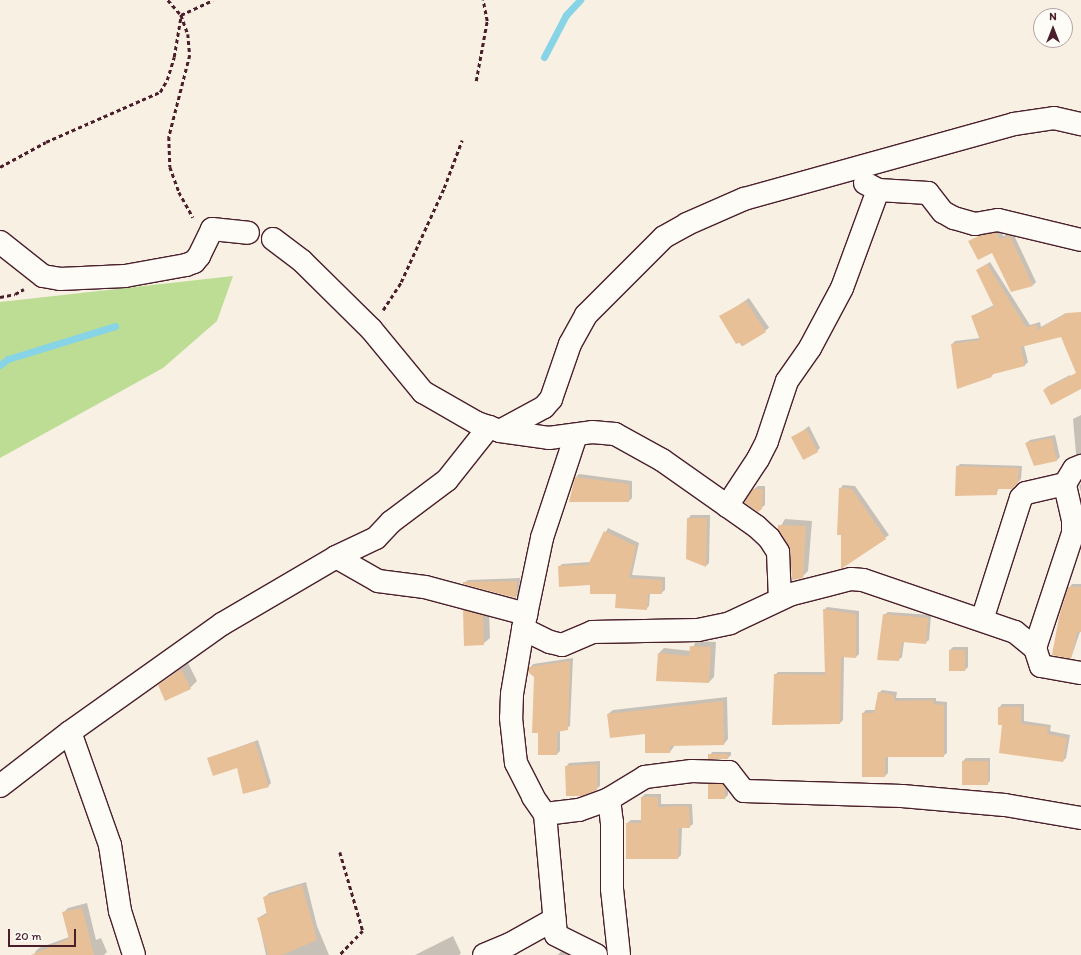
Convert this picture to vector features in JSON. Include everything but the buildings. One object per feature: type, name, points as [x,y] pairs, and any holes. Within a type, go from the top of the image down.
[{"type":"street","points":[[0,786],[70,732],[222,624],[336,558],[376,538],[391,522],[447,480],[494,429],[529,416],[551,399],[570,344],[586,315],[664,237],[687,224],[744,199],[847,172],[1014,124],[1054,118],[1081,124]]},
{"type":"street","points":[[847,172],[878,190],[928,193],[943,212],[954,218],[975,224],[998,220],[1081,240]]},
{"type":"street","points":[[727,506],[758,459],[767,441],[787,382],[810,348],[842,288],[878,190]]},
{"type":"street","points":[[0,242],[43,276],[60,279],[126,276],[194,262],[212,229],[248,233]]},
{"type":"street","points":[[273,239],[302,261],[371,329],[423,392],[477,423],[494,429],[531,437],[576,435],[592,432],[615,434],[662,460],[756,526],[774,544],[778,552],[780,599]]},
{"type":"street","points":[[576,435],[542,538],[524,621],[512,694],[510,718],[516,763],[533,797],[545,814],[556,935],[596,955]]},
{"type":"street","points":[[982,620],[1021,498],[1026,493],[1065,484],[1074,470],[1081,466]]},
{"type":"street","points":[[1035,648],[1073,533],[1073,520],[1065,484]]},
{"type":"street","points":[[336,558],[378,581],[425,587],[524,621],[562,645],[592,632],[698,630],[730,623],[780,599],[833,582],[863,580],[1015,632],[1035,648],[1041,666],[1081,673]]},
{"type":"street","points":[[70,732],[110,845],[120,911],[134,955]]},
{"type":"street","points":[[545,814],[579,810],[609,799],[645,777],[692,771],[729,772],[744,791],[902,796],[1005,805],[1081,818]]},
{"type":"street","points":[[609,799],[612,889],[619,955]]},
{"type":"street","points":[[484,955],[510,944],[555,919]]},
{"type":"path","points":[[168,0],[181,15],[188,34],[190,55],[169,137],[170,167],[179,192],[198,224],[212,229]]},
{"type":"path","points":[[181,15],[213,0]]},
{"type":"path","points":[[476,81],[487,21],[482,0]]},
{"type":"path","points":[[0,167],[46,142],[160,92],[167,80],[174,57],[181,15]]},
{"type":"path","points":[[371,329],[401,282],[444,188],[462,140]]},
{"type":"path","points":[[340,852],[362,932],[340,955]]},
{"type":"green space","points":[[233,276],[217,321],[163,368],[0,458],[0,302]]},
{"type":"waterway","points":[[544,57],[566,15],[580,0]]},
{"type":"waterway","points":[[0,365],[8,359],[115,326]]}]
